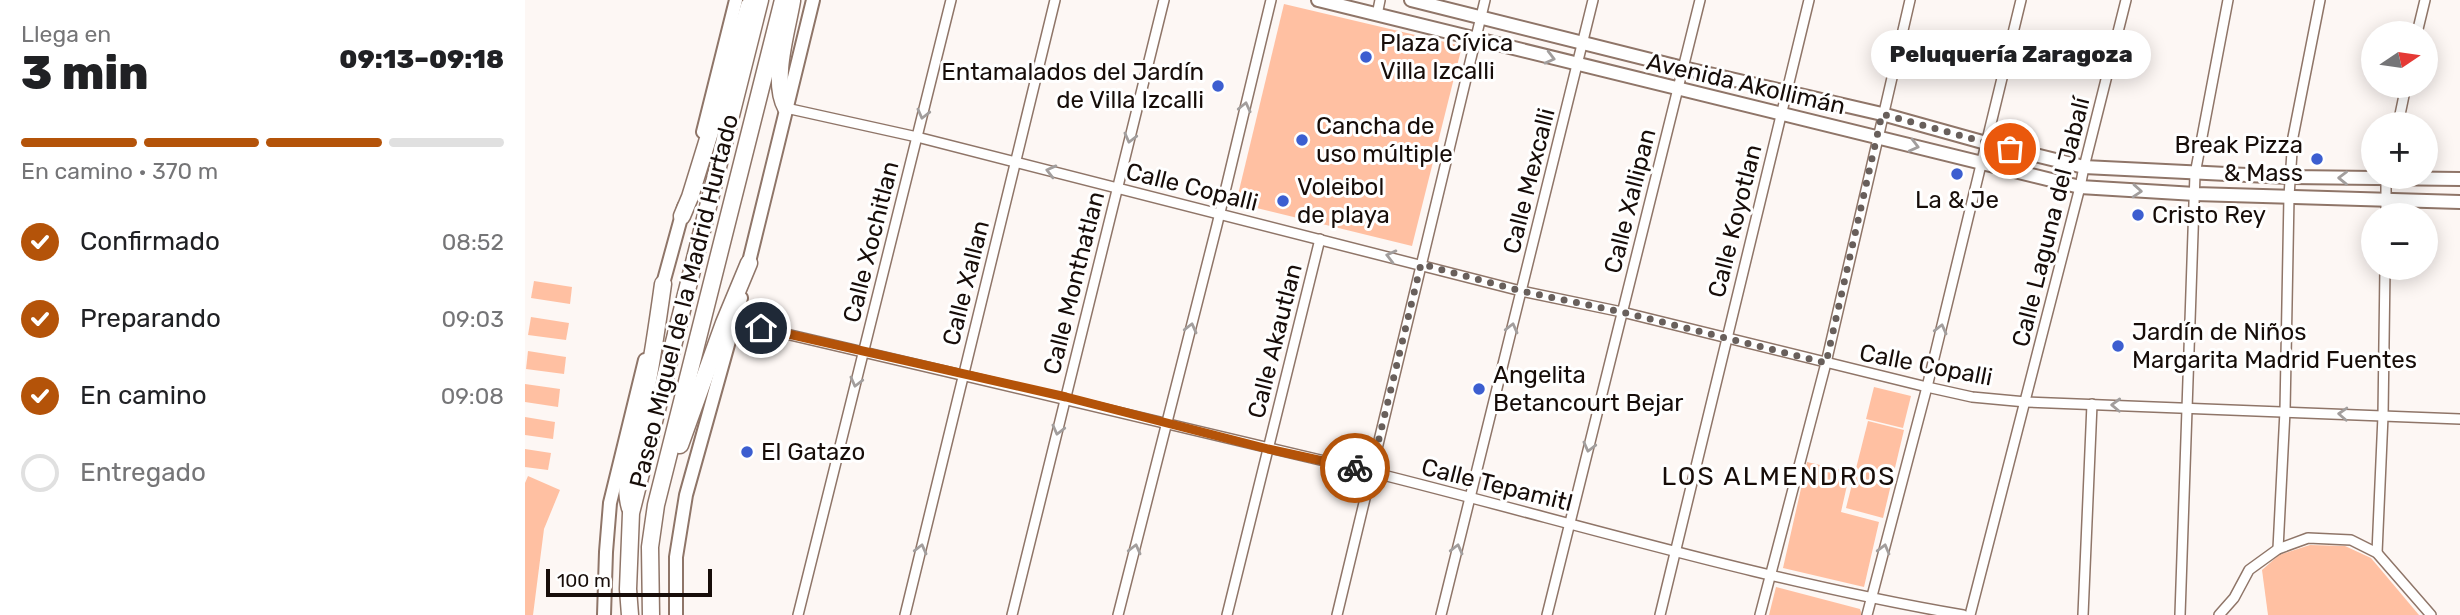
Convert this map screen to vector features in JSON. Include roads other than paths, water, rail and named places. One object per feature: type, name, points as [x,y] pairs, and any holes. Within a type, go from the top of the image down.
[{"type":"highway","points":[[681,216],[690,198],[751,0]]},
{"type":"highway","name":"Paseo Miguel de la Madrid Hurtado","points":[[630,615],[628,589],[631,513],[760,0]]},
{"type":"highway","name":"Paseo Miguel de la Madrid Hurtado","points":[[650,615],[650,547],[656,505],[783,0]]},
{"type":"highway","points":[[786,108],[780,96],[779,82],[793,0]]},
{"type":"highway","points":[[656,505],[749,263]]},
{"type":"highway","points":[[631,513],[626,496],[626,480],[652,363],[663,284]]},
{"type":"street","points":[[602,611],[610,503],[736,0]]},
{"type":"street","points":[[676,615],[676,557],[685,495],[735,322],[813,0]]},
{"type":"street","name":"Calle Xochitlan","points":[[798,615],[951,0]]},
{"type":"street","name":"Calle Xallan","points":[[905,615],[1055,0]]},
{"type":"street","name":"Calle Monthatlan","points":[[1012,615],[1164,0]]},
{"type":"street","points":[[1118,615],[1220,214],[1271,0]]},
{"type":"street","name":"Avenida Akollimán","points":[[1318,0],[2081,187],[2195,194],[2460,202]]},
{"type":"street","points":[[1377,15],[1380,0]]},
{"type":"street","name":"Avenida Akollimán","points":[[1411,0],[1582,44],[1882,114],[2084,167],[2195,174],[2361,178]]},
{"type":"street","points":[[1337,615],[1485,0]]},
{"type":"street","name":"Calle Mexcalli","points":[[1441,615],[1593,0]]},
{"type":"street","name":"Calle Xallipan","points":[[1547,615],[1700,0]]},
{"type":"street","name":"Calle Koyotlan","points":[[1660,615],[1809,0]]},
{"type":"street","points":[[1760,615],[1826,363],[1876,137],[1910,0]]},
{"type":"street","points":[[1867,615],[1927,387],[2021,0]]},
{"type":"street","name":"Calle Laguna del Jabalí","points":[[1970,615],[2081,187],[2126,0]]},
{"type":"street","points":[[2180,615],[2195,174],[2228,0]]},
{"type":"street","points":[[2278,549],[2293,137],[2320,0]]},
{"type":"street","points":[[2420,21],[2425,0]]},
{"type":"street","name":"Calle Copalli","points":[[786,108],[917,137],[1521,291],[1622,312],[1972,397],[2026,402],[2460,419]]},
{"type":"street","name":"Avenida Akollimán","points":[[2438,179],[2460,180]]},
{"type":"street","points":[[2386,189],[2386,201]]},
{"type":"street","name":"Calle Akautlan","points":[[1227,615],[1320,239]]},
{"type":"street","points":[[2377,553],[2385,280]]},
{"type":"street","name":"Calle Tepamitl","points":[[735,322],[1066,397],[1268,449],[1371,472],[1675,552],[1871,599],[1963,615]]},
{"type":"street","points":[[2083,615],[2092,404]]},
{"type":"street","points":[[2219,615],[2234,598],[2249,570],[2278,549],[2308,538],[2351,540],[2377,553],[2431,615]]},
{"type":"place","name":"Plaza Cívica Villa Izcalli","points":[[1366,57]]},
{"type":"place","name":"Entamalados del Jardín de Villa Izcalli","points":[[1218,86]]},
{"type":"place","name":"Cancha de uso múltiple","points":[[1302,140]]},
{"type":"place","name":"Peluquería Zaragoza","points":[[2010,149]]},
{"type":"place","name":"Break Pizza & Mass","points":[[2317,159]]},
{"type":"place","name":"La & Je","points":[[1957,174]]},
{"type":"place","name":"Voleibol de playa","points":[[1283,201]]},
{"type":"place","name":"Cristo Rey","points":[[2138,215]]},
{"type":"place","name":"Jardín de Niños Margarita Madrid Fuentes","points":[[2118,346]]},
{"type":"place","name":"Angelita Betancourt Bejar","points":[[1479,389]]},
{"type":"place","name":"El Gatazo","points":[[747,452]]},
{"type":"district","name":"LOS ALMENDROS","points":[[1779,476]]}]
